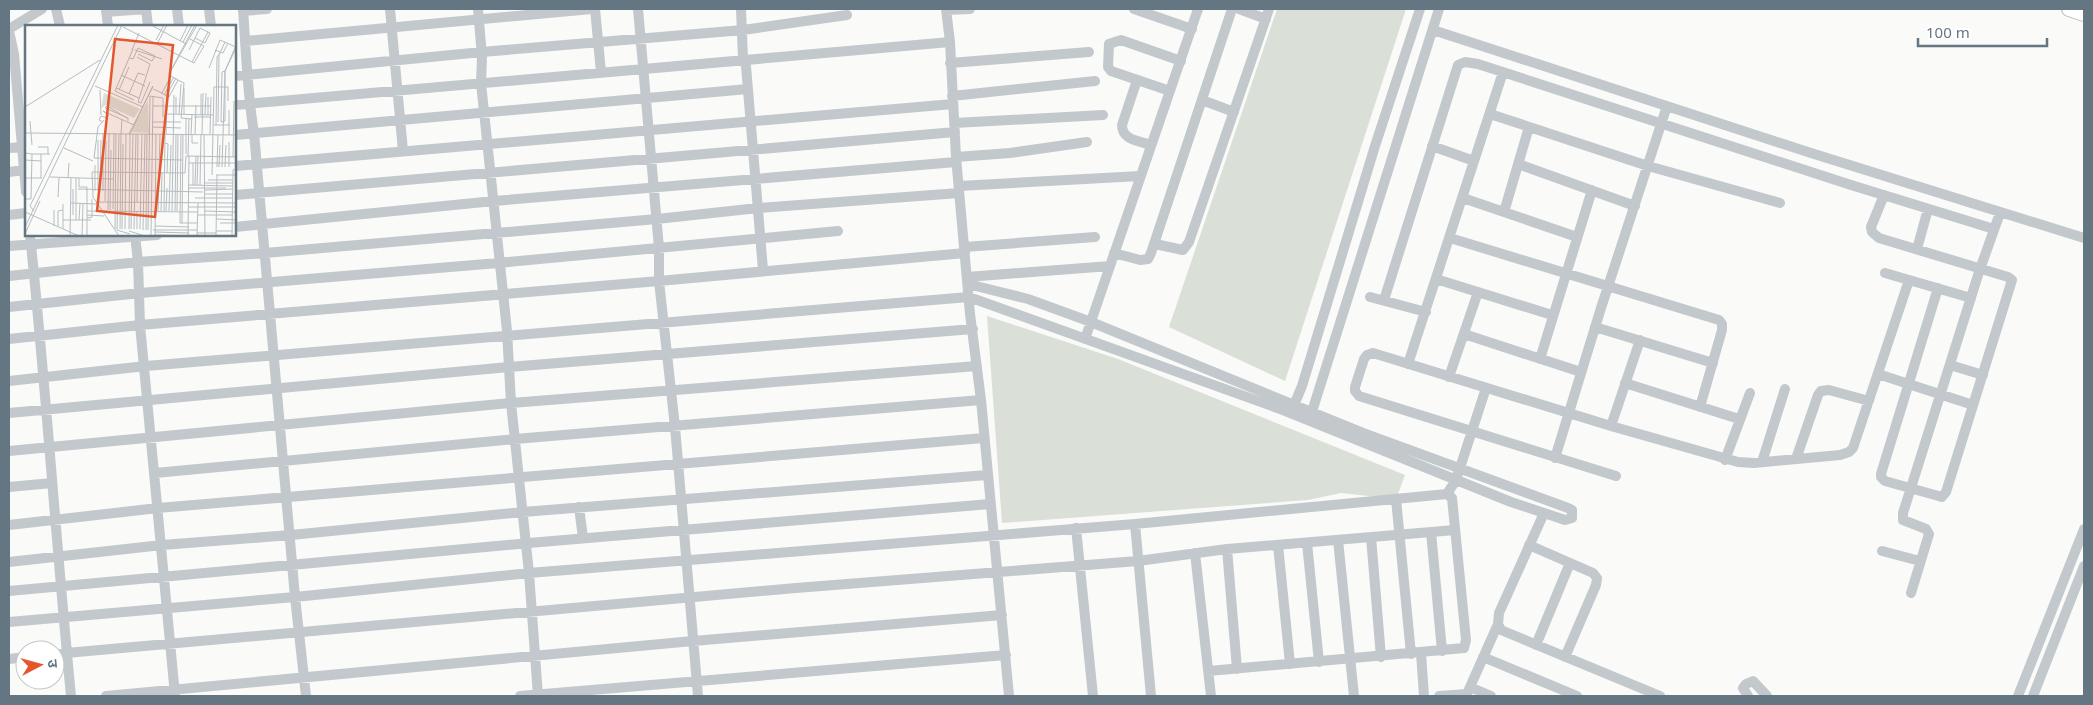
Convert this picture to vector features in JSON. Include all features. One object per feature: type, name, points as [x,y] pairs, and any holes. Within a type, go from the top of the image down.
[{"type":"main road","points":[[2069,9],[2084,14]]},
{"type":"street","points":[[25,178],[25,158],[22,146],[23,124],[9,30],[42,9]]},
{"type":"street","points":[[56,9],[60,25]]},
{"type":"street","points":[[108,25],[106,10],[146,9],[148,25]]},
{"type":"street","points":[[178,9],[179,25]]},
{"type":"street","points":[[209,9],[211,25]]},
{"type":"street","points":[[267,9],[243,10],[249,75],[249,104],[260,193],[295,597],[306,696]]},
{"type":"street","points":[[390,9],[403,151]]},
{"type":"street","points":[[246,41],[392,27],[478,14],[593,9],[601,72]]},
{"type":"street","points":[[638,9],[657,219],[659,281],[675,427],[698,696]]},
{"type":"street","points":[[741,9],[743,59],[746,66],[763,270]]},
{"type":"street","points":[[970,9],[946,9],[950,42],[956,159],[967,280],[981,400],[1009,696]]},
{"type":"street","points":[[1134,9],[1159,13],[1192,29]]},
{"type":"street","points":[[1086,339],[1198,9]]},
{"type":"street","points":[[1114,253],[1145,260],[1152,253],[1232,9]]},
{"type":"street","points":[[1238,9],[1266,19]]},
{"type":"street","points":[[1154,244],[1178,250],[1186,247],[1269,9]]},
{"type":"street","points":[[1292,409],[1420,9]]},
{"type":"street","points":[[1310,416],[1440,9]]},
{"type":"street","points":[[478,14],[482,52],[481,83],[486,112],[498,263],[507,337],[511,402],[529,573],[538,695]]},
{"type":"street","points":[[236,76],[482,52],[743,30],[848,15]]},
{"type":"street","points":[[1433,30],[1826,158],[2084,238]]},
{"type":"street","points":[[1170,91],[1115,72],[1108,67],[1108,51],[1112,42],[1121,40],[1181,60]]},
{"type":"street","points":[[236,105],[950,42]]},
{"type":"street","points":[[950,63],[1089,52]]},
{"type":"street","points":[[1384,300],[1458,65],[1462,62],[1469,62],[1503,72],[1821,176],[1994,229]]},
{"type":"street","points":[[1408,364],[1503,72]]},
{"type":"street","points":[[1137,80],[1122,130],[1128,137],[1151,145]]},
{"type":"street","points":[[236,166],[649,130],[953,100],[1095,81]]},
{"type":"street","points":[[236,135],[486,112],[646,100],[748,89]]},
{"type":"street","points":[[1202,100],[1234,112]]},
{"type":"street","points":[[1555,458],[1595,326],[1667,106]]},
{"type":"street","points":[[1490,114],[1648,166],[1780,202]]},
{"type":"street","points":[[236,195],[753,149],[1102,115]]},
{"type":"street","points":[[1504,212],[1529,127]]},
{"type":"street","points":[[236,227],[494,201],[956,159],[1087,142]]},
{"type":"street","points":[[9,148],[22,146]]},
{"type":"street","points":[[1432,146],[1474,161]]},
{"type":"street","points":[[1821,176],[1826,158]]},
{"type":"street","points":[[1518,164],[1635,206]]},
{"type":"street","points":[[9,172],[24,170]]},
{"type":"street","points":[[9,276],[138,262],[265,253],[657,219],[959,190],[1140,176]]},
{"type":"street","points":[[1540,359],[1592,190]]},
{"type":"street","points":[[1884,195],[1872,224],[1872,232],[1879,238],[2011,278],[2012,283],[1944,495],[1938,497],[1883,480],[1880,474],[1938,288]]},
{"type":"street","points":[[1463,198],[1577,237]]},
{"type":"street","points":[[1917,249],[1928,209]]},
{"type":"street","points":[[9,215],[25,213]]},
{"type":"street","points":[[1911,593],[1929,534],[1926,529],[1903,520],[1902,513],[1980,268],[2000,213]]},
{"type":"street","points":[[9,307],[140,293],[268,284],[838,231]]},
{"type":"street","points":[[9,246],[31,240],[135,236],[140,293],[140,324],[146,366],[175,693]]},
{"type":"street","points":[[9,339],[140,324],[659,281],[1095,237]]},
{"type":"street","points":[[1450,238],[1718,320],[1722,324],[1722,330],[1700,407]]},
{"type":"street","points":[[31,240],[41,336],[71,696]]},
{"type":"street","points":[[967,280],[1110,266]]},
{"type":"street","points":[[1885,273],[1971,298]]},
{"type":"street","points":[[1436,279],[1552,315]]},
{"type":"street","points":[[967,280],[1028,299],[1091,322],[1456,480],[1512,502],[1568,520],[1572,518],[1572,510],[1568,508],[1363,433],[1310,416]]},
{"type":"street","points":[[1616,476],[1356,394],[1355,387],[1364,359],[1369,354],[1408,364],[1725,460],[1762,462],[1840,455],[1849,452],[1853,448],[1909,280]]},
{"type":"street","points":[[1450,377],[1478,292]]},
{"type":"street","points":[[9,381],[146,366],[275,357],[969,297],[1292,409]]},
{"type":"street","points":[[1370,297],[1426,312]]},
{"type":"street","points":[[1595,326],[1713,363]]},
{"type":"street","points":[[9,413],[509,367],[972,329]]},
{"type":"street","points":[[1464,334],[1581,372]]},
{"type":"street","points":[[1611,426],[1640,340]]},
{"type":"street","points":[[1950,365],[1983,375]]},
{"type":"street","points":[[9,451],[511,402],[977,366]]},
{"type":"street","points":[[1878,374],[1974,405]]},
{"type":"street","points":[[1626,383],[1739,419]]},
{"type":"street","points":[[1447,494],[1456,480],[1486,388]]},
{"type":"street","points":[[1762,462],[1785,389]]},
{"type":"street","points":[[1796,459],[1821,391],[1829,390],[1869,401]]},
{"type":"street","points":[[1725,460],[1750,393]]},
{"type":"street","points":[[155,473],[515,439],[981,400]]},
{"type":"street","points":[[9,525],[158,508],[984,438]]},
{"type":"street","points":[[9,562],[162,545],[291,535],[579,507],[987,475]]},
{"type":"street","points":[[9,487],[52,483]]},
{"type":"street","points":[[9,622],[295,597],[529,573],[687,562],[994,534],[1134,524],[1447,494],[1452,498],[1466,645],[1462,650],[1209,671]]},
{"type":"street","points":[[1396,500],[1416,654],[1424,696]]},
{"type":"street","points":[[9,592],[526,543],[990,504]]},
{"type":"street","points":[[579,507],[583,538]]},
{"type":"street","points":[[1468,693],[1498,624],[1499,613],[1544,512]]},
{"type":"street","points":[[1134,524],[1151,696]]},
{"type":"street","points":[[1076,528],[1093,696]]},
{"type":"street","points":[[2018,696],[2084,529]]},
{"type":"street","points":[[67,653],[998,571],[1138,561],[1227,549],[1455,530]]},
{"type":"street","points":[[1431,532],[1442,651]]},
{"type":"street","points":[[1370,537],[1381,657]]},
{"type":"street","points":[[1338,540],[1354,696]]},
{"type":"street","points":[[1307,543],[1319,662]]},
{"type":"street","points":[[1278,545],[1290,664]]},
{"type":"street","points":[[1529,545],[1596,575],[1597,582],[1565,657]]},
{"type":"street","points":[[1227,549],[1237,669]]},
{"type":"street","points":[[1882,551],[1920,561]]},
{"type":"street","points":[[1195,553],[1211,696]]},
{"type":"street","points":[[1536,645],[1570,563]]},
{"type":"street","points":[[2033,696],[2084,566]]},
{"type":"street","points":[[106,696],[175,693],[304,677],[1002,615]]},
{"type":"street","points":[[1498,624],[1504,632],[1660,696]]},
{"type":"street","points":[[520,696],[1006,655]]},
{"type":"street","points":[[1483,657],[1577,696]]},
{"type":"street","points":[[1744,695],[1744,686],[1753,681],[1767,696]]},
{"type":"street","points":[[1439,696],[1468,693],[1491,696]]},
{"type":"shaded area","points":[[1277,9],[1406,9],[1285,381],[1169,327]]},
{"type":"shaded area","points":[[987,316],[1118,359],[1405,475],[1396,499],[1341,493],[1308,500],[1002,523]]}]
